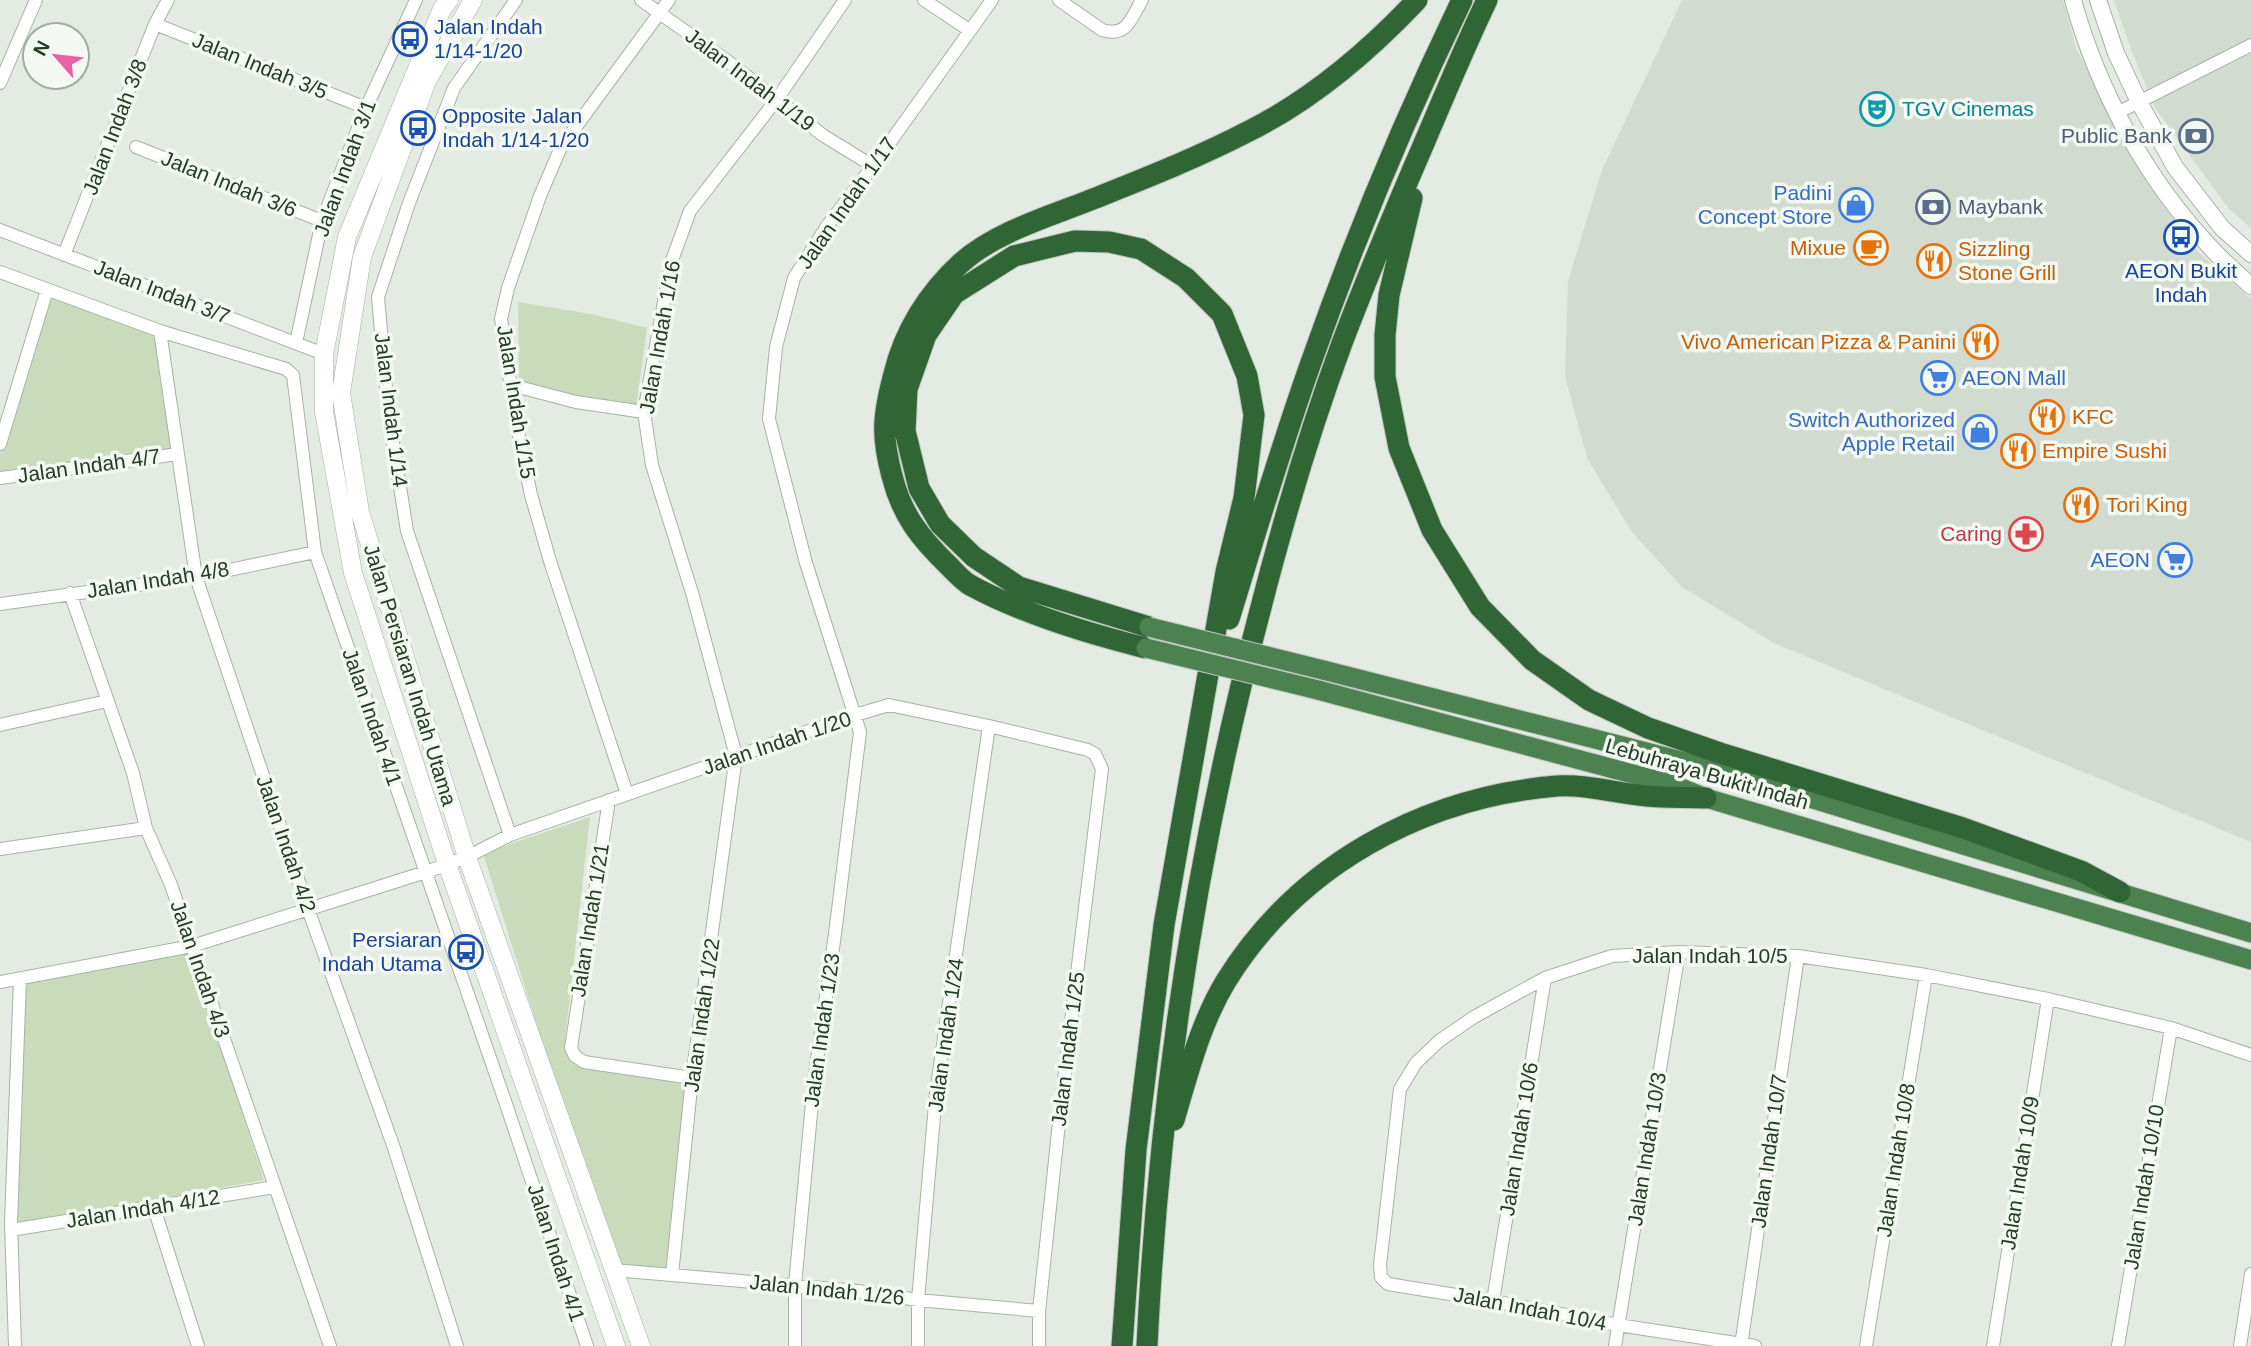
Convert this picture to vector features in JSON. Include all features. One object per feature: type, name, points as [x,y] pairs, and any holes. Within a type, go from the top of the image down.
[{"type":"highway","points":[[1147,638],[1080,629],[1018,606],[968,584],[923,540],[898,500],[884,446],[886,406],[900,348],[922,308],[961,262],[1008,232],[1172,168],[1251,130],[1304,100],[1366,51],[1417,0]]},
{"type":"highway","points":[[1203,701],[1274,474],[1335,294],[1424,80],[1462,0]]},
{"type":"highway","points":[[1147,1346],[1160,1165],[1177,1013],[1195,898],[1240,685],[1303,460],[1341,345],[1394,212],[1488,0]]},
{"type":"highway","points":[[1444,96],[1407,212],[1389,295],[1385,377],[1399,448],[1432,530],[1480,607],[1532,660],[1589,701],[1648,728],[1963,828],[2081,871],[2120,892]]},
{"type":"highway","points":[[1122,1346],[1136,1150],[1164,925],[1226,572],[1244,498],[1254,415],[1247,376],[1222,314],[1186,278],[1141,248],[1109,242],[1075,241],[1014,256],[954,295],[926,335],[907,388],[905,432],[919,488],[940,524],[974,557],[1018,587],[1147,638]]},
{"type":"highway","name":"Lebuhraya Bukit Indah","points":[[1147,638],[1322,670],[1725,772],[2251,933]]},
{"type":"highway","name":"Lebuhraya Bukit Indah","points":[[1147,638],[1318,690],[1674,785],[1706,798],[2251,960]]},
{"type":"highway","points":[[1160,1165],[1193,1055],[1208,1015],[1225,982],[1246,952],[1289,901],[1347,856],[1431,813],[1514,791],[1572,786],[1647,796],[1706,798]]},
{"type":"main road","name":"Jalan Persiaran Indah Utama","points":[[449,0],[442,9],[347,237],[324,354],[324,412],[353,573],[447,864],[616,1346]]},
{"type":"main road","name":"Jalan Persiaran Indah Utama","points":[[473,0],[427,81],[362,257],[341,393],[360,512],[467,857],[641,1346]]},
{"type":"street","points":[[0,83],[36,0]]},
{"type":"street","name":"Jalan Indah 3/8","points":[[64,255],[155,24],[168,0]]},
{"type":"street","name":"Jalan Indah 3/1","points":[[296,343],[322,221],[366,108],[416,0]]},
{"type":"street","name":"Jalan Indah 1/14","points":[[510,835],[407,531],[388,411],[378,297],[410,203],[454,89],[496,25],[516,0]]},
{"type":"street","name":"Jalan Indah 1/19","points":[[641,0],[824,136],[873,166]]},
{"type":"street","name":"Jalan Indah 1/15","points":[[627,794],[535,508],[515,417],[501,319],[508,288],[540,196],[561,147],[669,0]]},
{"type":"street","name":"Jalan Indah 1/16","points":[[736,756],[693,596],[652,465],[643,412],[671,263],[690,211],[777,99],[845,0]]},
{"type":"street","points":[[924,0],[969,30]]},
{"type":"street","name":"Jalan Indah 1/17","points":[[855,715],[806,563],[769,419],[776,347],[794,278],[827,226],[992,0]]},
{"type":"street","points":[[1059,0],[1110,33],[1121,31],[1125,27],[1142,0]]},
{"type":"street","points":[[2073,0],[2083,35],[2117,113],[2159,183],[2211,249],[2251,286]]},
{"type":"street","points":[[2098,0],[2116,54],[2175,167],[2222,228],[2251,254]]},
{"type":"street","name":"Jalan Indah 3/5","points":[[155,24],[366,108]]},
{"type":"street","points":[[2117,113],[2251,45]]},
{"type":"street","name":"Jalan Indah 3/6","points":[[136,147],[322,221]]},
{"type":"street","name":"Jalan Indah 3/7","points":[[0,230],[324,354]]},
{"type":"street","name":"Jalan Indah 4/1","points":[[0,272],[160,331],[286,369],[293,374],[315,552],[587,1346]]},
{"type":"street","points":[[0,444],[47,290]]},
{"type":"street","name":"Jalan Indah 4/2","points":[[160,331],[196,578],[308,909],[393,1145],[457,1346]]},
{"type":"street","points":[[511,385],[576,402],[643,412]]},
{"type":"street","name":"Jalan Indah 4/7","points":[[0,478],[178,454]]},
{"type":"street","name":"Jalan Indah 4/8","points":[[0,604],[196,578],[315,552]]},
{"type":"street","name":"Jalan Indah 4/3","points":[[71,593],[132,773],[146,828],[171,885],[330,1346]]},
{"type":"street","points":[[0,725],[107,701]]},
{"type":"street","name":"Jalan Indah 1/20","points":[[0,982],[192,946],[426,872],[467,857],[510,835],[889,705],[989,726],[1095,754]]},
{"type":"street","name":"Jalan Indah 1/23","points":[[795,1346],[795,1285],[814,1081],[860,732],[855,715]]},
{"type":"street","name":"Jalan Indah 1/24","points":[[918,1346],[918,1300],[936,1093],[989,726]]},
{"type":"street","name":"Jalan Indah 1/25","points":[[1039,1346],[1039,1311],[1061,1104],[1102,769],[1095,754]]},
{"type":"street","name":"Jalan Indah 1/22","points":[[672,1275],[692,1078],[736,756]]},
{"type":"street","name":"Jalan Indah 1/21","points":[[609,800],[570,1040],[571,1048],[575,1056],[584,1062],[692,1078]]},
{"type":"street","points":[[0,849],[146,828]]},
{"type":"street","name":"Jalan Indah 10/5","points":[[1388,1284],[1381,1278],[1380,1265],[1400,1089],[1416,1063],[1439,1041],[1474,1017],[1545,978],[1612,956],[1679,952],[1798,956],[1926,975],[2048,999],[2171,1028],[2251,1055]]},
{"type":"street","name":"Jalan Indah 10/3","points":[[1615,1346],[1679,952]]},
{"type":"street","name":"Jalan Indah 10/7","points":[[1746,1345],[1798,956]]},
{"type":"street","name":"Jalan Indah 10/8","points":[[1866,1346],[1926,975]]},
{"type":"street","name":"Jalan Indah 10/6","points":[[1493,1301],[1545,978]]},
{"type":"street","points":[[15,1346],[11,1230],[20,979]]},
{"type":"street","name":"Jalan Indah 10/9","points":[[1993,1346],[2048,999]]},
{"type":"street","name":"Jalan Indah 10/10","points":[[2118,1346],[2171,1028]]},
{"type":"street","name":"Jalan Indah 4/12","points":[[11,1230],[275,1187]]},
{"type":"street","points":[[153,1208],[198,1346]]},
{"type":"street","name":"Jalan Indah 1/26","points":[[614,1270],[858,1291],[918,1300],[1039,1311]]},
{"type":"street","points":[[2240,1346],[2251,1274]]},
{"type":"street","name":"Jalan Indah 10/4","points":[[1388,1284],[1746,1345]]},
{"type":"shaded area","points":[[1682,0],[2063,0],[2076,48],[2145,179],[2192,246],[2251,299],[2251,842],[1774,643],[1682,587],[1632,532],[1587,458],[1565,376],[1568,281],[1602,170]]},
{"type":"shaded area","points":[[2114,0],[2251,0],[2251,228],[2229,209],[2155,108]]},
{"type":"green space","points":[[46,293],[160,331],[173,452],[0,474],[0,453]]},
{"type":"green space","points":[[518,302],[591,314],[647,328],[636,407],[519,384]]},
{"type":"green space","points":[[590,817],[565,1039],[567,1055],[581,1067],[687,1082],[667,1271],[617,1267],[483,853]]},
{"type":"green space","points":[[190,951],[264,1180],[15,1225],[15,1114],[26,982]]},
{"type":"place","name":"Jalan Indah 1/14-1/20","points":[[410,39]]},
{"type":"place","name":"TGV Cinemas","points":[[1877,109]]},
{"type":"place","name":"Opposite Jalan Indah 1/14-1/20","points":[[418,128]]},
{"type":"place","name":"Public Bank","points":[[2196,136]]},
{"type":"place","name":"Padini Concept Store","points":[[1856,205]]},
{"type":"place","name":"Maybank","points":[[1933,207]]},
{"type":"place","name":"AEON Bukit Indah","points":[[2181,237]]},
{"type":"place","name":"Mixue","points":[[1871,248]]},
{"type":"place","name":"Sizzling Stone Grill","points":[[1934,261]]},
{"type":"place","name":"Vivo American Pizza & Panini","points":[[1981,342]]},
{"type":"place","name":"AEON Mall","points":[[1938,378]]},
{"type":"place","name":"KFC","points":[[2047,417]]},
{"type":"place","name":"Switch Authorized Apple Retail","points":[[1980,432]]},
{"type":"place","name":"Empire Sushi","points":[[2018,451]]},
{"type":"place","name":"Tori King","points":[[2081,505]]},
{"type":"place","name":"Caring","points":[[2026,534]]},
{"type":"place","name":"AEON","points":[[2175,560]]},
{"type":"place","name":"Persiaran Indah Utama","points":[[466,952]]}]
